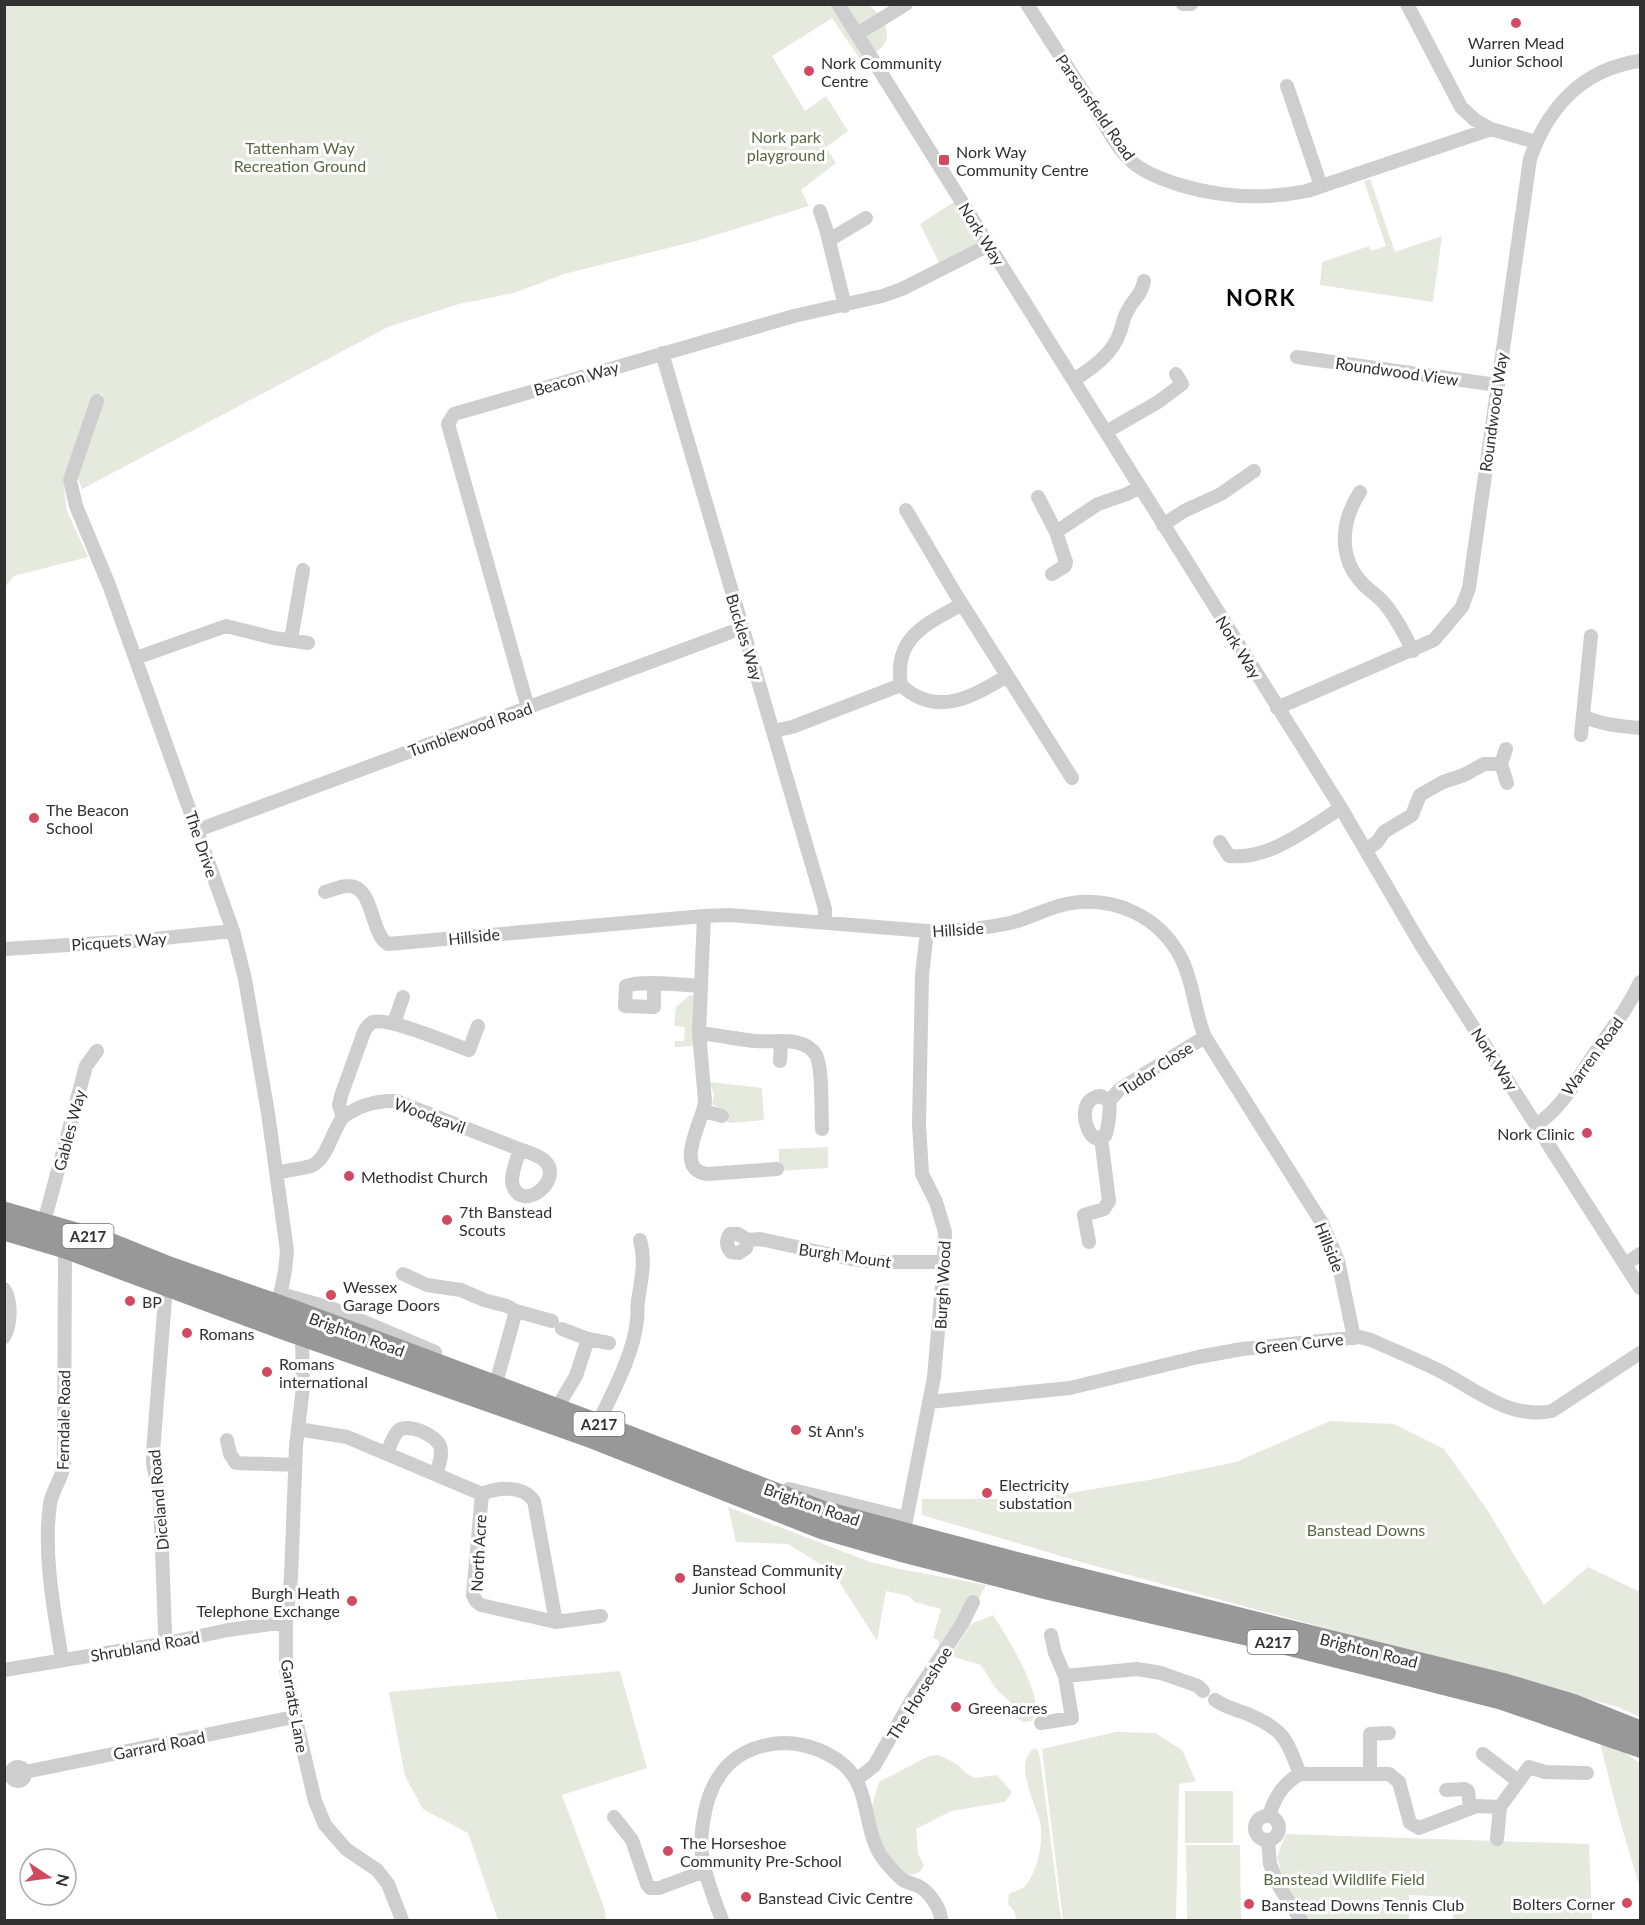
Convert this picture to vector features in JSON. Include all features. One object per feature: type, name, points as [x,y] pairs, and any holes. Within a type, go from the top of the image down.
[{"type":"highway","name":"Brighton Road","points":[[4,1212],[107,1242],[168,1277]]},
{"type":"highway","name":"Brighton Road","points":[[4,1230],[168,1277],[280,1299],[822,1511],[905,1526],[1505,1684],[1572,1704],[1641,1747]]},
{"type":"highway","points":[[168,1277],[188,1280],[232,1299],[308,1326],[314,1333],[309,1338]]},
{"type":"highway","name":"Brighton Road","points":[[309,1338],[587,1436],[823,1529],[1047,1589],[1268,1640],[1615,1729],[1641,1731]]},
{"type":"street","name":"Nork Way","points":[[838,4],[1341,808],[1421,945],[1641,1288]]},
{"type":"street","points":[[856,34],[906,4]]},
{"type":"street","name":"Parsonsfield Road","points":[[1027,4],[1131,161],[1167,181],[1203,192],[1248,198],[1288,195],[1491,129]]},
{"type":"street","points":[[1183,4],[1191,4]]},
{"type":"street","points":[[1407,4],[1451,90],[1468,114],[1491,129],[1536,142]]},
{"type":"street","name":"Roundwood Way","points":[[1277,708],[1434,640],[1462,608],[1467,597],[1530,159],[1544,125],[1570,94],[1599,73],[1615,66],[1641,61]]},
{"type":"street","points":[[1287,86],[1321,186]]},
{"type":"street","points":[[1462,139],[1468,114]]},
{"type":"street","points":[[819,211],[829,240],[845,306]]},
{"type":"street","points":[[829,240],[866,218]]},
{"type":"street","name":"Beacon Way","points":[[528,708],[448,424],[450,417],[662,353],[902,289],[989,245]]},
{"type":"street","points":[[1074,380],[1108,354],[1120,334],[1128,309],[1145,291]]},
{"type":"street","name":"Buckles Way","points":[[662,353],[825,909],[825,922]]},
{"type":"street","name":"Roundwood View","points":[[1297,357],[1497,385]]},
{"type":"street","points":[[1106,432],[1158,402],[1184,382]]},
{"type":"street","name":"The Drive","points":[[97,401],[70,480],[76,506],[109,585],[234,931],[245,979],[277,1173],[287,1251],[280,1299]]},
{"type":"street","points":[[1163,525],[1192,507],[1221,494],[1237,474],[1254,471]]},
{"type":"street","points":[[1056,532],[1098,504],[1140,487]]},
{"type":"street","points":[[1361,491],[1347,516],[1344,529],[1344,545],[1348,559],[1354,573],[1386,605],[1413,651]]},
{"type":"street","points":[[1038,497],[1056,532],[1066,562],[1065,566],[1052,574]]},
{"type":"street","points":[[906,510],[962,604],[1072,778]]},
{"type":"street","points":[[291,640],[303,568]]},
{"type":"street","points":[[962,604],[916,632],[907,644],[901,659],[899,673],[901,685],[913,695],[925,700],[950,703],[974,694],[1007,676]]},
{"type":"street","points":[[136,658],[226,626],[274,638],[308,643]]},
{"type":"street","name":"Tumblewood Road","points":[[198,830],[742,628]]},
{"type":"street","points":[[1581,735],[1591,636]]},
{"type":"street","points":[[773,731],[792,727],[901,685]]},
{"type":"street","points":[[1583,716],[1611,726],[1641,728]]},
{"type":"street","points":[[1506,748],[1501,764],[1507,783]]},
{"type":"street","points":[[1366,850],[1377,842],[1384,832],[1412,815],[1420,795],[1484,764],[1501,764]]},
{"type":"street","points":[[1220,842],[1229,855],[1238,856],[1262,852],[1294,838],[1341,808]]},
{"type":"street","name":"Hillside","points":[[325,892],[346,886],[359,890],[368,901],[381,938],[388,944],[704,916],[729,915],[927,931],[990,927],[1079,902],[1096,902],[1126,909],[1146,919],[1163,932],[1180,956],[1189,975],[1198,1020],[1205,1037],[1322,1223],[1338,1261],[1354,1338]]},
{"type":"street","points":[[704,916],[699,1033],[704,1111],[690,1149],[692,1162],[696,1170],[707,1174],[777,1169]]},
{"type":"street","name":"Picquets Way","points":[[4,949],[134,941],[234,931]]},
{"type":"street","name":"Burgh Wood","points":[[905,1526],[939,1337],[944,1263],[945,1232],[936,1202],[922,1174],[919,1124],[922,975],[927,931]]},
{"type":"street","points":[[654,985],[701,986]]},
{"type":"street","name":"Warren Road","points":[[1537,1124],[1546,1118],[1568,1091],[1639,989]]},
{"type":"street","points":[[389,1022],[403,997]]},
{"type":"street","points":[[277,1173],[312,1166],[319,1161],[343,1117],[339,1105],[341,1096],[368,1025],[375,1022],[389,1022],[469,1050],[478,1026]]},
{"type":"street","points":[[699,1033],[758,1041],[781,1041],[802,1044],[810,1048],[816,1056],[820,1069],[822,1129]]},
{"type":"street","name":"Tudor Close","points":[[1109,1101],[1120,1089],[1205,1037]]},
{"type":"street","points":[[780,1061],[781,1041]]},
{"type":"street","name":"Gables Way","points":[[46,1211],[86,1066],[96,1051]]},
{"type":"street","name":"Tudor Close","points":[[1101,1096],[1111,1105],[1108,1128],[1105,1136],[1101,1138],[1095,1138],[1089,1132],[1084,1109],[1092,1098],[1101,1096]]},
{"type":"street","name":"Woodgavil","points":[[343,1117],[363,1105],[383,1100],[396,1101],[519,1149]]},
{"type":"street","points":[[704,1111],[722,1116]]},
{"type":"street","points":[[1089,1242],[1084,1215],[1104,1209],[1109,1202],[1101,1138]]},
{"type":"street","name":"Burgh Mount","points":[[748,1240],[760,1239],[851,1259],[878,1262],[944,1263]]},
{"type":"street","points":[[601,1417],[619,1379],[638,1320],[637,1303],[642,1282],[644,1253],[640,1240]]},
{"type":"street","name":"Ferndale Road","points":[[62,1660],[52,1593],[49,1528],[50,1502],[62,1478],[64,1465],[66,1248]]},
{"type":"street","points":[[1626,1264],[1641,1254]]},
{"type":"street","points":[[403,1274],[426,1290],[453,1288],[507,1306],[588,1339],[609,1343]]},
{"type":"street","name":"Diceland Road","points":[[167,1643],[160,1496],[153,1464],[153,1452],[168,1277]]},
{"type":"street","points":[[4,1289],[8,1299],[9,1323],[4,1337]]},
{"type":"street","name":"Brighton Road","points":[[280,1299],[331,1308],[395,1337],[601,1417],[799,1492],[905,1526]]},
{"type":"street","points":[[498,1376],[516,1311]]},
{"type":"street","name":"Garratts Lane","points":[[309,1338],[312,1361],[303,1387],[295,1465],[291,1578],[286,1622],[286,1670],[294,1718],[315,1801],[325,1825],[346,1849],[377,1870],[388,1884],[400,1914]]},
{"type":"street","name":"Green Curve","points":[[929,1402],[1070,1388],[1198,1357],[1242,1349],[1354,1338],[1371,1340],[1440,1371],[1503,1406],[1530,1413],[1552,1411],[1641,1353]]},
{"type":"street","points":[[561,1401],[576,1376],[588,1339]]},
{"type":"street","points":[[387,1453],[397,1432],[403,1428],[434,1437],[439,1443],[441,1452],[436,1474]]},
{"type":"street","name":"North Acre","points":[[298,1429],[347,1437],[482,1494]]},
{"type":"street","points":[[227,1440],[230,1454],[236,1463],[295,1465]]},
{"type":"street","name":"North Acre","points":[[482,1494],[490,1490],[521,1490],[530,1495],[534,1501],[556,1622]]},
{"type":"street","name":"North Acre","points":[[482,1494],[473,1595],[476,1601],[481,1605],[556,1622],[601,1616]]},
{"type":"street","name":"The Horseshoe","points":[[857,1779],[874,1766],[913,1698],[974,1602]]},
{"type":"street","name":"Shrubland Road","points":[[4,1670],[167,1643],[228,1630],[286,1622]]},
{"type":"street","points":[[1051,1635],[1055,1653],[1065,1676],[1072,1718]]},
{"type":"street","points":[[1065,1676],[1144,1669],[1198,1686],[1203,1691],[1208,1688],[1215,1691],[1215,1700],[1224,1707],[1245,1713],[1282,1735],[1288,1743],[1300,1774]]},
{"type":"street","points":[[1041,1723],[1086,1716]]},
{"type":"street","name":"Garrard Road","points":[[14,1774],[294,1718]]},
{"type":"street","points":[[1370,1774],[1370,1734],[1389,1733]]},
{"type":"street","points":[[722,1920],[705,1871],[701,1844],[705,1805],[719,1773],[740,1755],[757,1747],[785,1743],[816,1748],[832,1756],[857,1779],[865,1801],[870,1833],[879,1853],[902,1879],[921,1887],[941,1912],[941,1920]]},
{"type":"street","points":[[1497,1839],[1500,1807],[1535,1753]]},
{"type":"street","points":[[1484,1754],[1518,1781]]},
{"type":"street","points":[[1528,1767],[1545,1772],[1587,1773]]},
{"type":"street","points":[[1301,1920],[1280,1888],[1270,1864],[1268,1841],[1258,1837],[1255,1826],[1258,1819],[1269,1816],[1277,1794],[1300,1774],[1389,1774],[1399,1782],[1410,1823],[1419,1828],[1470,1808],[1486,1805],[1500,1807]]},
{"type":"street","points":[[1446,1790],[1465,1789],[1468,1791],[1470,1808]]},
{"type":"street","points":[[614,1817],[632,1840],[650,1888],[659,1888],[705,1871]]},
{"type":"street","points":[[389,1920],[400,1914]]},
{"type":"green space","name":"Tattenham Way Recreation Ground","points":[[868,4],[877,13],[887,30],[885,42],[874,53],[860,59],[832,18],[772,56],[805,111],[826,96],[848,131],[826,147],[836,163],[801,190],[809,206],[696,241],[564,274],[514,293],[459,304],[388,327],[82,489],[78,478],[103,393],[95,399],[63,479],[67,511],[88,557],[14,576],[5,587],[4,5]]},
{"type":"green space","points":[[1370,179],[1395,252],[1442,236],[1433,302],[1320,285],[1322,262],[1369,246],[1371,251],[1386,246],[1364,181]]},
{"type":"green space","points":[[960,198],[989,245],[942,269],[920,224]]},
{"type":"green space","points":[[690,995],[694,996],[693,1046],[675,1047],[675,1041],[684,1041],[685,1027],[674,1026],[676,1007]]},
{"type":"green space","points":[[709,1082],[762,1088],[764,1120],[727,1122],[729,1112],[712,1104],[714,1094]]},
{"type":"green space","points":[[828,1147],[828,1168],[779,1171],[779,1149]]},
{"type":"green space","name":"Banstead Downs","points":[[1330,1421],[1394,1424],[1444,1449],[1488,1511],[1544,1605],[1588,1567],[1640,1592],[1640,1717],[1618,1707],[1088,1564],[922,1515],[922,1499],[1032,1499],[1149,1480],[1236,1462]]},
{"type":"green space","points":[[728,1507],[870,1562],[986,1585],[967,1621],[940,1648],[938,1640],[933,1638],[941,1609],[915,1602],[909,1596],[886,1591],[877,1641],[833,1572],[788,1544],[736,1542]]},
{"type":"green space","points":[[993,1615],[1031,1685],[1036,1710],[1032,1721],[1023,1722],[1015,1717],[1011,1703],[997,1690],[981,1665],[950,1656],[971,1624]]},
{"type":"green space","points":[[620,1671],[647,1768],[562,1795],[605,1910],[606,1920],[498,1920],[468,1833],[423,1809],[405,1776],[389,1692]]},
{"type":"green space","points":[[1116,1732],[1155,1733],[1182,1750],[1196,1781],[1179,1784],[1176,1920],[1063,1920],[1042,1749]]},
{"type":"green space","points":[[1600,1743],[1619,1749],[1640,1763],[1640,1888],[1618,1814]]},
{"type":"green space","points":[[1035,1748],[1040,1758],[1061,1920],[1016,1920],[1015,1912],[1008,1904],[1009,1894],[1024,1887],[1030,1879],[1039,1855],[1040,1822],[1025,1772],[1028,1754]]},
{"type":"green space","points":[[939,1755],[957,1764],[974,1778],[997,1775],[1012,1792],[1005,1802],[951,1811],[916,1829],[918,1854],[924,1865],[921,1871],[912,1875],[902,1873],[882,1849],[871,1810],[879,1782],[929,1756]]},
{"type":"green space","points":[[1185,1791],[1233,1791],[1233,1843],[1185,1843]]},
{"type":"green space","name":"Banstead Wildlife Field","points":[[1286,1834],[1589,1844],[1592,1920],[1453,1920],[1452,1897],[1409,1895],[1409,1920],[1306,1920],[1285,1884],[1277,1857]]},
{"type":"green space","points":[[1186,1845],[1240,1845],[1241,1920],[1187,1920]]},
{"type":"place","name":"Warren Mead Junior School","points":[[1516,23]]},
{"type":"place","name":"Nork Community Centre","points":[[809,71]]},
{"type":"place","name":"Nork Way Community Centre","points":[[944,160]]},
{"type":"place","name":"The Beacon School","points":[[34,818]]},
{"type":"place","name":"Nork Clinic","points":[[1587,1133]]},
{"type":"place","name":"Methodist Church","points":[[349,1176]]},
{"type":"place","name":"7th Banstead Scouts","points":[[447,1220]]},
{"type":"place","name":"Wessex Garage Doors","points":[[331,1295]]},
{"type":"place","name":"BP","points":[[130,1301]]},
{"type":"place","name":"Romans","points":[[187,1333]]},
{"type":"place","name":"Romans international","points":[[267,1372]]},
{"type":"place","name":"St Ann's","points":[[796,1430]]},
{"type":"place","name":"Electricity substation","points":[[987,1493]]},
{"type":"place","name":"Banstead Community Junior School","points":[[680,1578]]},
{"type":"place","name":"Burgh Heath Telephone Exchange","points":[[352,1601]]},
{"type":"place","name":"Greenacres","points":[[956,1707]]},
{"type":"place","name":"The Horseshoe Community Pre-School","points":[[668,1851]]},
{"type":"place","name":"Banstead Civic Centre","points":[[746,1897]]},
{"type":"place","name":"Bolters Corner","points":[[1627,1903]]},
{"type":"place","name":"Banstead Downs Tennis Club","points":[[1249,1904]]},
{"type":"district","name":"NORK","points":[[1261,297]]},
{"type":"park label","name":"Nork park playground","points":[[786,145]]}]
